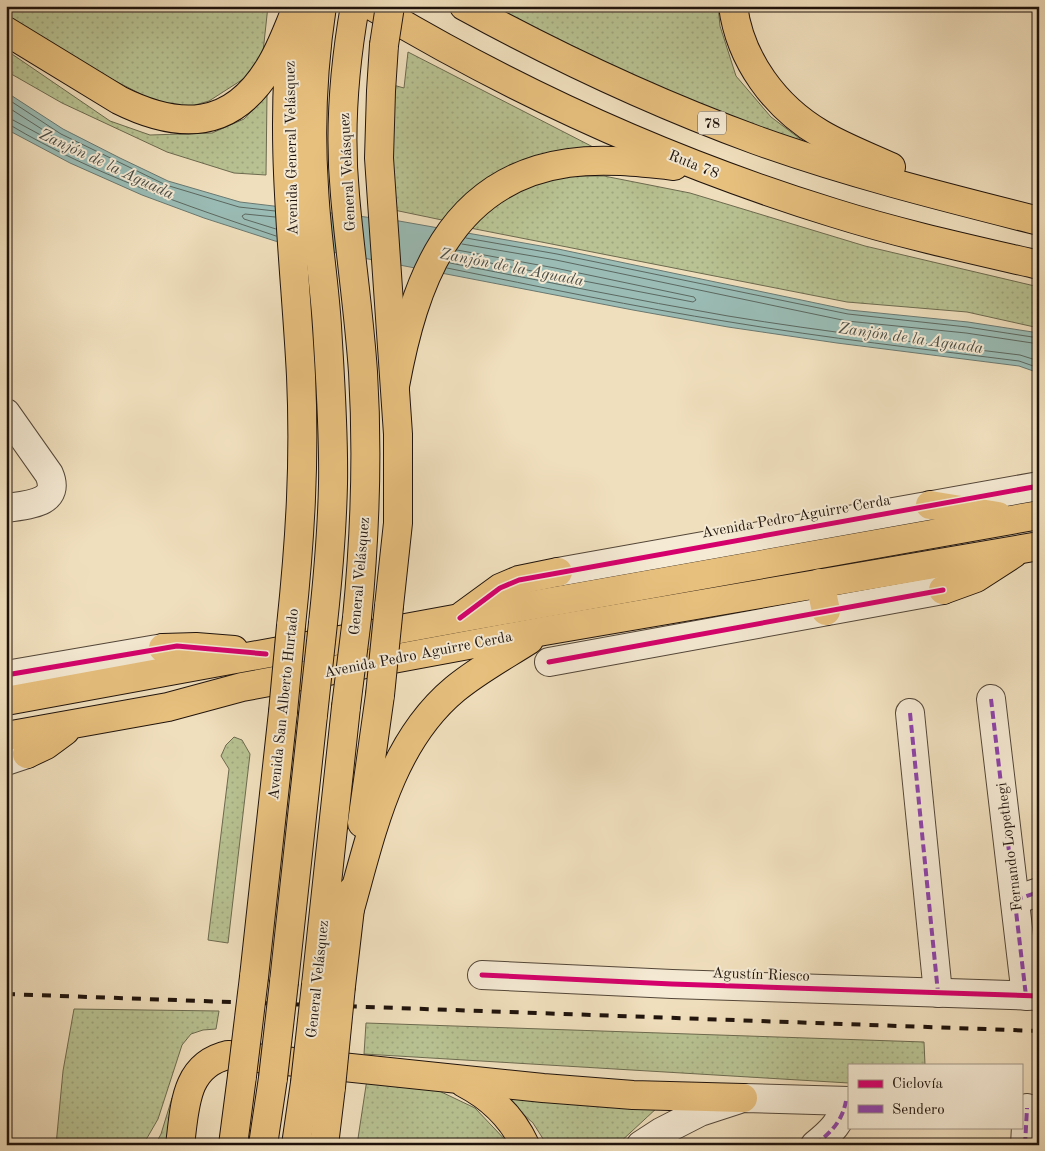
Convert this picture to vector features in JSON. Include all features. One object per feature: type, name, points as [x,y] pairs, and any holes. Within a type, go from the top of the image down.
[{"type":"main road","name":"General Velásquez","points":[[263,1145],[273,1078],[323,623],[333,482],[330,374],[323,273],[301,184],[313,100],[322,6]]},
{"type":"main road","name":"Ruta 78","points":[[372,6],[442,46],[559,106],[641,143],[715,173],[836,214],[1039,265]]},
{"type":"main road","points":[[350,909],[380,695],[398,524],[398,434],[382,204],[380,123],[384,45],[390,6]]},
{"type":"main road","name":"78","points":[[464,6],[580,67],[698,118],[809,158],[974,205],[1039,220]]},
{"type":"main road","points":[[733,6],[737,30],[755,70],[781,103],[798,118],[844,146],[974,205]]},
{"type":"main road","name":"Avenida General Velásquez","points":[[293,261],[301,184],[288,86],[290,43],[295,9]]},
{"type":"main road","points":[[6,31],[119,100],[136,108],[168,118],[194,120],[213,116],[232,108],[251,92],[269,69],[277,54],[295,9]]},
{"type":"main road","name":"General Velásquez","points":[[296,1145],[318,1085],[328,986],[346,707],[357,618],[364,530],[363,372],[345,194],[343,110],[354,15]]},
{"type":"main road","points":[[395,386],[405,335],[423,280],[438,250],[454,226],[468,211],[502,186],[523,175],[560,164],[590,160],[656,164],[715,173]]},
{"type":"main road","name":"Avenida San Alberto Hurtado","points":[[233,1145],[254,977],[300,551],[303,469],[301,375],[293,261]]},
{"type":"main road","points":[[930,505],[1028,517]]},
{"type":"main road","name":"Avenida Pedro Aguirre Cerda","points":[[6,701],[1028,517]]},
{"type":"main road","points":[[944,590],[976,578],[1030,547]]},
{"type":"main road","name":"Avenida Pedro Aguirre Cerda","points":[[6,736],[168,707],[242,687],[544,630],[1030,547]]},
{"type":"main road","points":[[460,618],[500,588],[519,580],[558,572]]},
{"type":"main road","points":[[820,583],[826,611]]},
{"type":"main road","points":[[328,986],[376,819],[399,762],[421,726],[443,700],[493,661],[544,630]]},
{"type":"main road","points":[[163,648],[196,647],[266,654]]},
{"type":"main road","points":[[17,758],[52,740],[72,725]]},
{"type":"main road","points":[[180,1145],[186,1101],[195,1077],[209,1062],[223,1056],[239,1056],[458,1080],[633,1095],[743,1098]]},
{"type":"main road","points":[[458,1080],[488,1097],[500,1108],[512,1121],[525,1145]]},
{"type":"main road","points":[[318,1085],[324,1145]]},
{"type":"street","points":[[6,413],[49,474],[52,484],[48,496],[37,503],[6,508]]},
{"type":"street","name":"Avenida Pedro Aguirre Cerda","points":[[558,572],[1039,486]]},
{"type":"street","points":[[550,662],[944,590]]},
{"type":"street","points":[[6,675],[163,648]]},
{"type":"street","name":"Fernando Lopethegi","points":[[991,699],[1027,896],[1033,996]]},
{"type":"street","points":[[910,713],[938,992]]},
{"type":"street","name":"Agustín Riesco","points":[[482,975],[672,984],[1033,996]]},
{"type":"street","points":[[641,1145],[700,1112],[743,1098],[847,1101],[837,1124],[815,1145]]},
{"type":"street","points":[[1026,1145],[1029,1108]]},
{"type":"green space","points":[[6,6],[268,6],[263,52],[248,76],[209,101],[174,111],[88,67],[6,17]]},
{"type":"green space","points":[[495,6],[718,6],[720,26],[736,76],[771,117],[811,147],[681,101],[527,26]]},
{"type":"green space","points":[[6,50],[110,121],[150,135],[212,133],[244,119],[267,95],[266,175],[234,173],[167,152],[62,103],[6,71]]},
{"type":"green space","points":[[408,52],[595,148],[470,195],[442,220],[394,210],[392,165],[393,85],[404,88]]},
{"type":"green space","points":[[549,176],[604,176],[690,193],[865,246],[1039,287],[1039,328],[967,312],[847,302],[465,227],[511,189]]},
{"type":"green space","points":[[234,737],[242,740],[250,754],[228,943],[208,940],[229,769],[221,756],[226,745]]},
{"type":"green space","points":[[74,1009],[219,1011],[216,1029],[203,1030],[191,1034],[182,1045],[158,1119],[143,1145],[56,1145],[63,1071]]},
{"type":"green space","points":[[366,1023],[924,1042],[925,1064],[848,1064],[848,1083],[364,1054]]},
{"type":"green space","points":[[367,1079],[435,1089],[475,1108],[510,1145],[357,1145]]},
{"type":"green space","points":[[172,1098],[166,1145],[155,1145],[161,1134]]},
{"type":"green space","points":[[505,1098],[658,1107],[617,1145],[547,1145],[533,1123]]},
{"type":"water","name":"Zanjón de la Aguada","points":[[6,92],[63,129],[168,181],[240,202],[399,221],[558,249],[849,310],[968,322],[1039,333],[1039,373],[1019,366],[728,327],[275,241],[142,195],[70,163],[6,129]]},
{"type":"railway","points":[[6,994],[1039,1031]]},
{"type":"marked path","points":[[991,699],[1026,996]]},
{"type":"marked path","points":[[910,713],[938,993]]},
{"type":"marked path","points":[[1015,900],[1039,892]]},
{"type":"marked path","points":[[815,1145],[839,1121],[846,1101]]},
{"type":"marked path","points":[[1025,1145],[1027,1108]]},
{"type":"cycle path","points":[[460,618],[500,588],[519,580],[1039,486]]},
{"type":"cycle path","points":[[549,662],[943,590]]},
{"type":"cycle path","points":[[6,675],[177,646],[266,654]]},
{"type":"cycle path","points":[[482,975],[672,984],[1039,996]]}]
